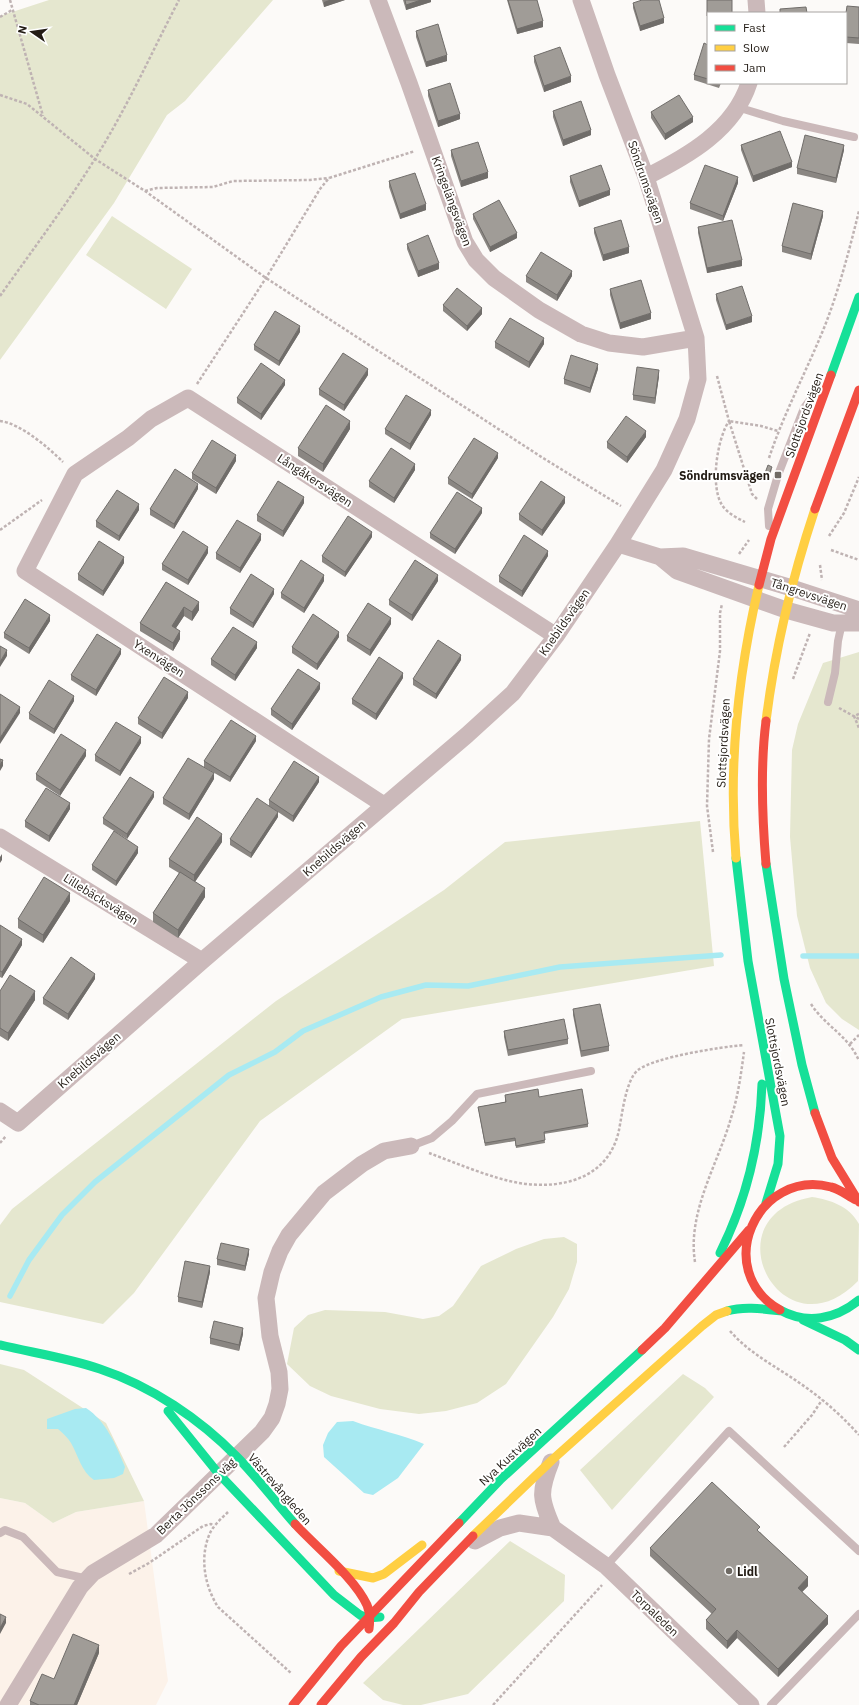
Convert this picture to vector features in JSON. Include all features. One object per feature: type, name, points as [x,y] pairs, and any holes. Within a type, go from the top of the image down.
[{"type":"main road","name":"Slottsjordsvägen","points":[[859,297],[771,539],[760,579],[745,646],[736,714],[733,754],[732,804],[735,851],[748,966],[772,1089],[780,1149],[774,1185],[766,1203],[749,1230],[746,1254],[751,1277],[764,1297],[782,1311],[793,1316],[818,1319],[830,1317],[842,1312],[859,1300]]},
{"type":"main road","name":"Slottsjordsvägen","points":[[859,390],[819,499],[786,610],[773,672],[764,737],[763,818],[768,881],[786,988],[802,1065],[820,1129],[837,1167],[859,1202]]},
{"type":"main road","points":[[707,1278],[733,1226],[744,1194],[752,1163],[760,1121],[762,1095],[762,1043]]},
{"type":"main road","name":"Slottsjordsvägen","points":[[766,1203],[785,1190],[796,1186],[813,1184],[829,1186],[840,1190],[859,1202]]},
{"type":"main road","name":"Nya Kustvägen","points":[[293,1705],[340,1646],[501,1479],[600,1390],[665,1328],[749,1230]]},
{"type":"main road","points":[[321,1705],[361,1657],[394,1623],[419,1592],[459,1550],[552,1460],[716,1315],[725,1311],[742,1308],[782,1311]]},
{"type":"main road","points":[[793,1316],[845,1340],[859,1350]]},
{"type":"main road","name":"Västrevångleden","points":[[0,1345],[89,1366],[125,1379],[194,1419],[236,1457],[298,1528],[358,1591],[366,1605],[369,1617]]},
{"type":"main road","name":"Västrevångleden","points":[[152,1394],[180,1424],[218,1473],[334,1596],[354,1612],[369,1617]]},
{"type":"main road","points":[[339,1571],[373,1578],[384,1574],[435,1534],[455,1527]]},
{"type":"main road","points":[[361,1657],[369,1631],[369,1617],[393,1614],[419,1592]]},
{"type":"main road","points":[[334,1596],[340,1613]]},
{"type":"main road","points":[[340,1646],[342,1631]]},
{"type":"street","name":"Kringelängsvägen","points":[[378,0],[465,242],[476,260],[494,278],[539,310],[581,334],[609,343],[643,347],[696,338]]},
{"type":"street","name":"Söndrumsvägen","points":[[582,0],[607,75],[646,177],[696,338],[698,379],[687,419],[664,470],[618,544]]},
{"type":"street","points":[[756,0],[757,12]]},
{"type":"street","points":[[646,177],[682,160],[706,142],[726,124],[746,93],[750,84]]},
{"type":"street","points":[[75,474],[128,438],[151,419],[188,398]]},
{"type":"street","name":"Långåkersvägen","points":[[188,398],[556,636]]},
{"type":"street","name":"Yxenvägen","points":[[75,474],[25,571],[384,805]]},
{"type":"street","points":[[618,544],[660,557],[682,556],[760,579]]},
{"type":"street","name":"Knebildsvägen","points":[[0,1111],[18,1123],[202,961],[467,735],[513,693],[556,636],[618,544]]},
{"type":"street","points":[[660,557],[677,571],[786,610]]},
{"type":"street","name":"Tångrevsvägen","points":[[760,579],[859,610]]},
{"type":"street","name":"Tångrevsvägen","points":[[786,610],[815,619],[842,623],[859,623]]},
{"type":"street","name":"Lillebäcksvägen","points":[[0,837],[202,961]]},
{"type":"street","name":"Berta Jönssons väg","points":[[8,1705],[68,1604],[88,1578],[93,1573],[156,1534],[262,1432],[272,1418],[277,1404],[279,1372],[270,1336],[266,1298],[272,1272],[280,1251],[290,1235],[324,1193],[362,1164],[384,1151],[411,1146]]},
{"type":"street","points":[[552,1460],[544,1481],[542,1493],[544,1507],[553,1528]]},
{"type":"street","name":"Torpaleden","points":[[459,1550],[500,1528],[519,1522],[553,1528],[610,1569],[750,1705]]},
{"type":"lane","points":[[737,106],[783,121],[854,137]]},
{"type":"lane","points":[[771,539],[768,509],[778,475],[804,408],[833,369]]},
{"type":"lane","points":[[828,702],[836,673],[838,641],[842,623]]},
{"type":"lane","points":[[411,1146],[432,1138],[452,1121],[477,1094],[591,1071]]},
{"type":"lane","points":[[610,1569],[729,1431],[859,1551]]},
{"type":"lane","points":[[0,1534],[5,1530],[23,1537],[57,1572],[88,1578]]},
{"type":"lane","points":[[772,1705],[859,1614]]},
{"type":"path","points":[[10,0],[43,117]]},
{"type":"path","points":[[0,296],[73,193],[95,159],[179,0]]},
{"type":"path","points":[[0,17],[12,10]]},
{"type":"path","points":[[0,95],[27,104],[95,159],[144,191],[266,278],[537,454],[636,515]]},
{"type":"path","points":[[144,191],[157,188],[212,187],[233,181],[310,180],[329,178],[431,145]]},
{"type":"path","points":[[188,398],[266,278],[320,189],[329,178]]},
{"type":"path","points":[[715,370],[752,494],[757,499]]},
{"type":"path","points":[[0,421],[9,422],[50,449],[75,474]]},
{"type":"path","points":[[729,421],[761,426],[778,431]]},
{"type":"path","points":[[729,421],[724,428],[717,459],[716,488],[722,505],[736,518],[745,522]]},
{"type":"path","points":[[826,540],[844,513],[859,477]]},
{"type":"path","points":[[0,530],[44,498]]},
{"type":"path","points":[[831,550],[859,560]]},
{"type":"path","points":[[820,562],[821,577],[826,585],[822,598]]},
{"type":"path","points":[[793,681],[815,619]]},
{"type":"path","points":[[828,702],[859,719]]},
{"type":"path","points":[[854,716],[859,714]]},
{"type":"path","points":[[854,716],[859,728]]},
{"type":"path","points":[[808,1000],[815,1011],[850,1044],[859,1061]]},
{"type":"path","points":[[850,1044],[859,1035]]},
{"type":"path","points":[[411,1146],[472,1169],[518,1183],[566,1183],[592,1172],[608,1158],[617,1139],[629,1085],[637,1070],[652,1063],[718,1048],[744,1045]]},
{"type":"path","points":[[729,1331],[740,1343],[766,1362],[802,1384],[840,1414],[859,1435]]},
{"type":"path","points":[[784,1447],[812,1415],[822,1400]]},
{"type":"path","points":[[228,1512],[214,1526],[207,1542],[204,1558],[206,1578],[210,1594],[218,1607],[293,1674]]},
{"type":"path","points":[[493,1705],[610,1569]]},
{"type":"shaded area","points":[[0,1498],[25,1503],[53,1523],[76,1512],[144,1501],[168,1681],[156,1705],[0,1705]]},
{"type":"green space","points":[[49,0],[273,0],[185,101],[167,115],[114,203],[0,360],[0,16]]},
{"type":"green space","points":[[112,216],[192,269],[166,309],[86,255]]},
{"type":"green space","points":[[859,652],[859,1030],[842,1019],[826,1003],[810,968],[797,916],[790,837],[792,750],[798,724],[823,663]]},
{"type":"green space","points":[[700,821],[714,966],[402,1019],[260,1121],[134,1293],[103,1324],[0,1302],[0,1225],[12,1209],[276,1001],[444,890],[505,842]]},
{"type":"green space","points":[[812,1197],[833,1202],[845,1208],[859,1224],[858,1281],[830,1301],[804,1303],[782,1294],[767,1275],[760,1252],[764,1229],[781,1209]]},
{"type":"green space","points":[[564,1237],[577,1244],[577,1262],[569,1289],[553,1317],[506,1384],[477,1403],[446,1411],[419,1414],[380,1409],[331,1396],[310,1386],[287,1364],[294,1328],[308,1315],[325,1310],[385,1312],[423,1319],[439,1316],[453,1306],[481,1266],[516,1249],[544,1239]]},
{"type":"green space","points":[[0,1364],[24,1370],[106,1423],[144,1501],[76,1512],[53,1523],[25,1503],[0,1498]]},
{"type":"green space","points":[[683,1374],[705,1388],[714,1397],[612,1510],[580,1470]]},
{"type":"green space","points":[[510,1541],[565,1575],[564,1601],[468,1694],[421,1705],[403,1705],[383,1700],[363,1683]]},
{"type":"water","points":[[86,1408],[93,1413],[110,1434],[125,1467],[123,1474],[114,1478],[94,1480],[83,1468],[71,1443],[65,1436],[58,1429],[47,1429],[47,1419],[75,1409]]},
{"type":"water","points":[[353,1421],[407,1437],[424,1444],[398,1478],[373,1495],[364,1493],[324,1457],[323,1445],[328,1433],[337,1422]]},
{"type":"building","points":[[405,0],[421,0],[406,5]]},
{"type":"building","points":[[508,0],[537,0],[543,21],[517,29]]},
{"type":"building","points":[[642,0],[659,0],[664,18],[640,26],[633,3]]},
{"type":"building","points":[[707,0],[732,0],[732,12],[707,12]]},
{"type":"building","points":[[847,6],[859,7],[859,38],[847,37]]},
{"type":"building","points":[[806,7],[807,12],[780,12],[780,9]]},
{"type":"building","points":[[438,24],[447,55],[426,62],[416,31]]},
{"type":"building","points":[[704,43],[707,44],[707,79],[694,75]]},
{"type":"building","points":[[560,47],[571,76],[544,86],[534,56]]},
{"type":"building","points":[[450,83],[460,114],[438,121],[428,90]]},
{"type":"building","points":[[679,95],[693,117],[665,134],[651,112]]},
{"type":"building","points":[[581,101],[591,130],[563,140],[553,111]]},
{"type":"building","points":[[780,131],[792,162],[753,176],[741,145]]},
{"type":"building","points":[[805,135],[844,145],[836,178],[797,168]]},
{"type":"building","points":[[478,142],[488,172],[461,181],[451,150]]},
{"type":"building","points":[[601,165],[610,190],[579,201],[570,176]]},
{"type":"building","points":[[705,165],[738,177],[723,216],[690,203]]},
{"type":"building","points":[[415,173],[426,204],[400,214],[389,181]]},
{"type":"building","points":[[499,200],[517,233],[490,247],[473,214]]},
{"type":"building","points":[[793,203],[823,211],[811,254],[782,246]]},
{"type":"building","points":[[621,220],[629,247],[603,255],[594,228]]},
{"type":"building","points":[[732,220],[742,260],[707,268],[698,227]]},
{"type":"building","points":[[428,235],[439,263],[418,271],[407,244]]},
{"type":"building","points":[[541,252],[572,271],[557,295],[526,276]]},
{"type":"building","points":[[641,280],[651,313],[620,323],[610,289]]},
{"type":"building","points":[[742,286],[752,316],[726,325],[716,294]]},
{"type":"building","points":[[457,288],[482,308],[467,326],[443,305]]},
{"type":"building","points":[[275,311],[300,326],[279,361],[254,345]]},
{"type":"building","points":[[510,318],[544,338],[529,362],[495,342]]},
{"type":"building","points":[[343,353],[368,369],[344,405],[319,389]]},
{"type":"building","points":[[571,355],[598,364],[590,388],[564,379]]},
{"type":"building","points":[[261,363],[285,380],[261,414],[237,398]]},
{"type":"building","points":[[637,367],[659,370],[655,398],[633,395]]},
{"type":"building","points":[[406,395],[431,410],[410,444],[385,429]]},
{"type":"building","points":[[326,405],[350,421],[323,464],[298,448]]},
{"type":"building","points":[[626,416],[646,431],[627,457],[607,442]]},
{"type":"building","points":[[474,438],[498,453],[472,494],[448,478]]},
{"type":"building","points":[[212,440],[236,455],[216,488],[192,473]]},
{"type":"building","points":[[391,448],[415,464],[394,498],[369,481]]},
{"type":"building","points":[[768,465],[772,467],[769,474],[765,473]]},
{"type":"building","points":[[175,469],[198,484],[174,524],[150,509]]},
{"type":"building","points":[[278,481],[304,497],[283,531],[257,515]]},
{"type":"building","points":[[541,481],[565,497],[542,530],[519,514]]},
{"type":"building","points":[[117,490],[139,504],[119,536],[96,521]]},
{"type":"building","points":[[457,492],[482,508],[455,549],[430,533]]},
{"type":"building","points":[[348,516],[372,532],[345,572],[322,556]]},
{"type":"building","points":[[237,520],[261,534],[240,568],[216,553]]},
{"type":"building","points":[[183,531],[208,547],[188,580],[162,564]]},
{"type":"building","points":[[524,535],[548,551],[522,591],[499,576]]},
{"type":"building","points":[[99,541],[124,557],[103,591],[78,574]]},
{"type":"building","points":[[301,560],[324,575],[304,608],[281,593]]},
{"type":"building","points":[[415,560],[438,575],[412,615],[389,600]]},
{"type":"building","points":[[251,574],[274,589],[253,623],[230,608]]},
{"type":"building","points":[[166,582],[199,602],[192,612],[184,607],[172,626],[180,631],[173,643],[140,623]]},
{"type":"building","points":[[25,599],[50,615],[29,648],[4,633]]},
{"type":"building","points":[[368,603],[391,618],[370,650],[347,636]]},
{"type":"building","points":[[313,614],[339,632],[317,664],[292,647]]},
{"type":"building","points":[[233,627],[257,642],[235,675],[211,659]]},
{"type":"building","points":[[97,634],[121,649],[96,690],[71,675]]},
{"type":"building","points":[[438,640],[461,655],[436,694],[413,679]]},
{"type":"building","points":[[0,646],[7,650],[0,662]]},
{"type":"building","points":[[379,657],[403,673],[376,714],[352,699]]},
{"type":"building","points":[[298,669],[320,683],[292,724],[271,709]]},
{"type":"building","points":[[164,677],[188,692],[162,733],[138,718]]},
{"type":"building","points":[[49,680],[74,696],[54,729],[29,713]]},
{"type":"building","points":[[0,694],[20,707],[0,738]]},
{"type":"building","points":[[231,720],[256,736],[230,777],[204,761]]},
{"type":"building","points":[[116,722],[141,737],[120,771],[95,755]]},
{"type":"building","points":[[61,734],[86,750],[60,790],[36,774]]},
{"type":"building","points":[[188,758],[214,773],[189,814],[163,798]]},
{"type":"building","points":[[294,761],[319,777],[293,816],[269,800]]},
{"type":"building","points":[[130,777],[154,792],[127,834],[103,818]]},
{"type":"building","points":[[46,788],[70,803],[49,836],[25,821]]},
{"type":"building","points":[[257,798],[278,812],[251,853],[230,839]]},
{"type":"building","points":[[197,817],[222,834],[194,875],[169,859]]},
{"type":"building","points":[[114,831],[138,847],[116,881],[92,865]]},
{"type":"building","points":[[180,872],[205,888],[178,930],[153,913]]},
{"type":"building","points":[[44,877],[70,893],[43,935],[18,919]]},
{"type":"building","points":[[0,925],[22,939],[2,972],[0,971]]},
{"type":"building","points":[[71,957],[95,974],[68,1014],[43,998]]},
{"type":"building","points":[[10,975],[35,991],[8,1033],[0,1028],[0,991]]},
{"type":"building","points":[[600,1004],[609,1046],[581,1051],[573,1009]]},
{"type":"building","points":[[564,1019],[568,1039],[508,1050],[504,1031]]},
{"type":"building","points":[[538,1089],[539,1097],[582,1089],[588,1124],[544,1132],[545,1140],[516,1146],[515,1138],[485,1143],[478,1107],[506,1102],[505,1095]]},
{"type":"building","points":[[221,1243],[249,1249],[245,1266],[217,1259]]},
{"type":"building","points":[[185,1261],[210,1266],[202,1302],[178,1297]]},
{"type":"building","points":[[214,1321],[243,1328],[239,1345],[210,1338]]},
{"type":"building","name":"Lidl","points":[[712,1482],[760,1527],[757,1530],[808,1577],[798,1588],[828,1616],[778,1669],[737,1630],[727,1641],[706,1620],[716,1609],[650,1548]]},
{"type":"building","points":[[0,1614],[6,1617],[0,1628]]},
{"type":"building","points":[[73,1634],[99,1645],[74,1705],[39,1705],[30,1701],[42,1674],[54,1679]]},
{"type":"waterway","points":[[10,1296],[29,1260],[62,1215],[95,1182],[229,1075],[275,1052],[303,1031],[381,997],[426,985],[468,986],[560,967],[721,955]]},
{"type":"waterway","points":[[803,956],[859,956]]},
{"type":"traffic: fast","points":[[831,375],[859,297]]},
{"type":"traffic: fast","points":[[736,858],[748,961],[780,1136],[778,1164],[766,1203]]},
{"type":"traffic: fast","points":[[766,864],[784,979],[802,1065],[815,1113]]},
{"type":"traffic: fast","points":[[720,1253],[745,1192],[755,1150],[761,1106],[762,1084]]},
{"type":"traffic: fast","points":[[780,1310],[790,1315],[800,1317],[821,1318],[841,1312],[859,1300]]},
{"type":"traffic: fast","points":[[727,1311],[747,1308],[782,1311]]},
{"type":"traffic: fast","points":[[803,1320],[845,1340],[859,1350]]},
{"type":"traffic: fast","points":[[0,1345],[88,1365],[119,1376],[156,1394],[191,1417],[223,1443],[252,1473],[295,1524]]},
{"type":"traffic: fast","points":[[459,1523],[501,1479],[642,1350]]},
{"type":"traffic: fast","points":[[168,1411],[218,1473],[334,1595],[360,1615],[367,1618],[380,1617]]},
{"type":"traffic: slow","points":[[766,721],[774,667],[785,614],[815,509]]},
{"type":"traffic: slow","points":[[736,858],[733,789],[734,755],[740,686],[745,652],[759,585]]},
{"type":"traffic: slow","points":[[473,1536],[552,1460],[702,1326],[716,1315],[727,1311]]},
{"type":"traffic: slow","points":[[339,1571],[373,1578],[384,1574],[422,1545]]},
{"type":"traffic: jam","points":[[759,585],[771,539],[831,375]]},
{"type":"traffic: jam","points":[[815,509],[859,390]]},
{"type":"traffic: jam","points":[[766,721],[762,792],[766,864]]},
{"type":"traffic: jam","points":[[815,1113],[832,1158],[859,1202]]},
{"type":"traffic: jam","points":[[780,1310],[759,1292],[748,1271],[746,1248],[752,1226],[764,1207],[782,1193],[805,1185],[831,1187],[856,1200]]},
{"type":"traffic: jam","points":[[642,1350],[665,1328],[749,1230]]},
{"type":"traffic: jam","points":[[293,1705],[341,1646],[459,1523]]},
{"type":"traffic: jam","points":[[295,1524],[344,1573],[361,1594],[369,1611],[369,1629]]},
{"type":"traffic: jam","points":[[321,1705],[361,1657],[394,1623],[419,1592],[473,1536]]},
{"type":"place","name":"Söndrumsvägen","points":[[778,475]]},
{"type":"place","name":"Lidl","points":[[729,1571]]}]
